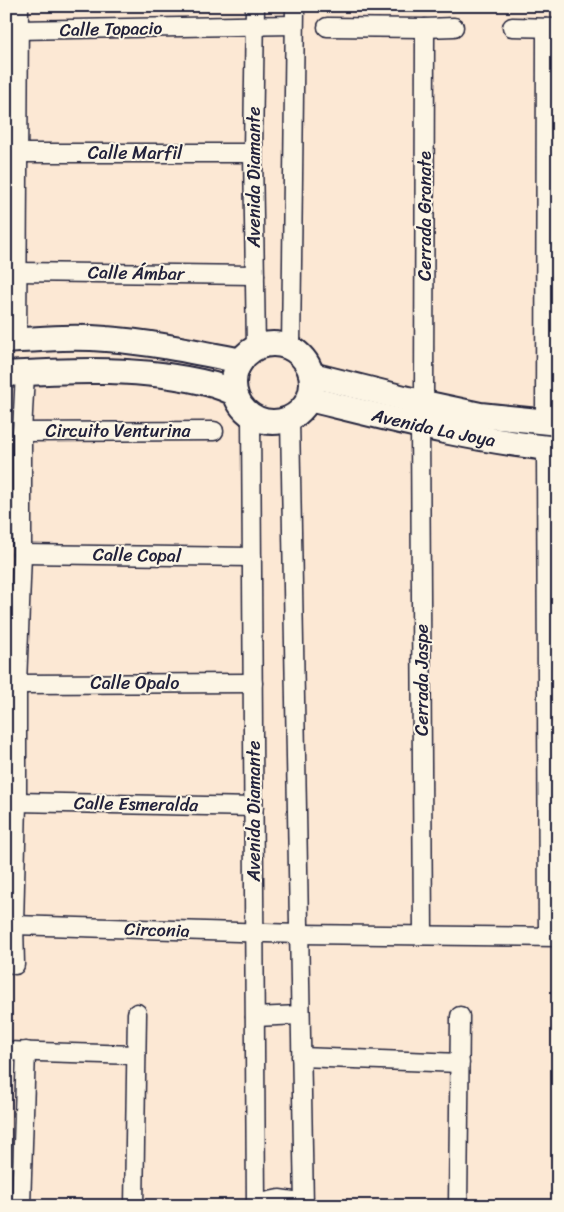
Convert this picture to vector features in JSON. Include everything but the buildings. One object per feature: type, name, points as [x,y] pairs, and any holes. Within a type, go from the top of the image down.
[{"type":"main road","points":[[270,1206],[280,1204],[294,1206]]},
{"type":"street","points":[[19,6],[17,272],[12,340],[105,339],[248,354]]},
{"type":"street","name":"Avenida Diamante","points":[[248,354],[255,275],[253,153],[255,6]]},
{"type":"street","points":[[291,348],[294,6]]},
{"type":"street","name":"Calle Topacio","points":[[18,30],[294,25]]},
{"type":"street","points":[[327,27],[454,27]]},
{"type":"street","points":[[512,27],[552,28],[551,422]]},
{"type":"street","name":"Cerrada Granate","points":[[422,414],[425,28]]},
{"type":"street","name":"Calle Marfil","points":[[18,152],[253,153]]},
{"type":"street","name":"Calle Ámbar","points":[[17,272],[255,275]]},
{"type":"street","points":[[267,344],[279,344],[291,348],[300,354],[308,364],[312,375],[309,399],[301,410],[290,418],[277,422],[264,421],[251,415],[241,406],[235,393],[236,371],[248,354],[267,344]]},
{"type":"street","points":[[14,965],[18,802],[14,585],[22,554],[22,432],[15,373],[111,371],[158,374],[211,384],[235,393]]},
{"type":"street","name":"Avenida La Joya","points":[[312,375],[422,414],[479,438],[552,449]]},
{"type":"street","name":"Avenida La Joya","points":[[309,399],[422,414],[480,415],[551,422]]},
{"type":"street","name":"Cerrada Jaspe","points":[[422,414],[423,934]]},
{"type":"street","name":"Avenida Diamante","points":[[251,415],[256,1206]]},
{"type":"street","points":[[290,418],[304,1206]]},
{"type":"street","name":"Circuito Venturina","points":[[22,432],[214,431]]},
{"type":"street","points":[[299,934],[553,936],[552,449]]},
{"type":"street","name":"Calle Copal","points":[[22,554],[252,557]]},
{"type":"street","name":"Calle Opalo","points":[[17,684],[253,682]]},
{"type":"street","name":"Calle Esmeralda","points":[[18,802],[254,807]]},
{"type":"street","name":"Circonia","points":[[14,925],[299,934]]},
{"type":"street","points":[[134,1206],[137,1013]]},
{"type":"street","points":[[255,1017],[300,1015]]},
{"type":"street","points":[[458,1206],[460,1016]]},
{"type":"street","points":[[6,1050],[136,1055]]},
{"type":"street","points":[[21,1206],[26,1051]]},
{"type":"street","points":[[301,1057],[460,1062]]}]
